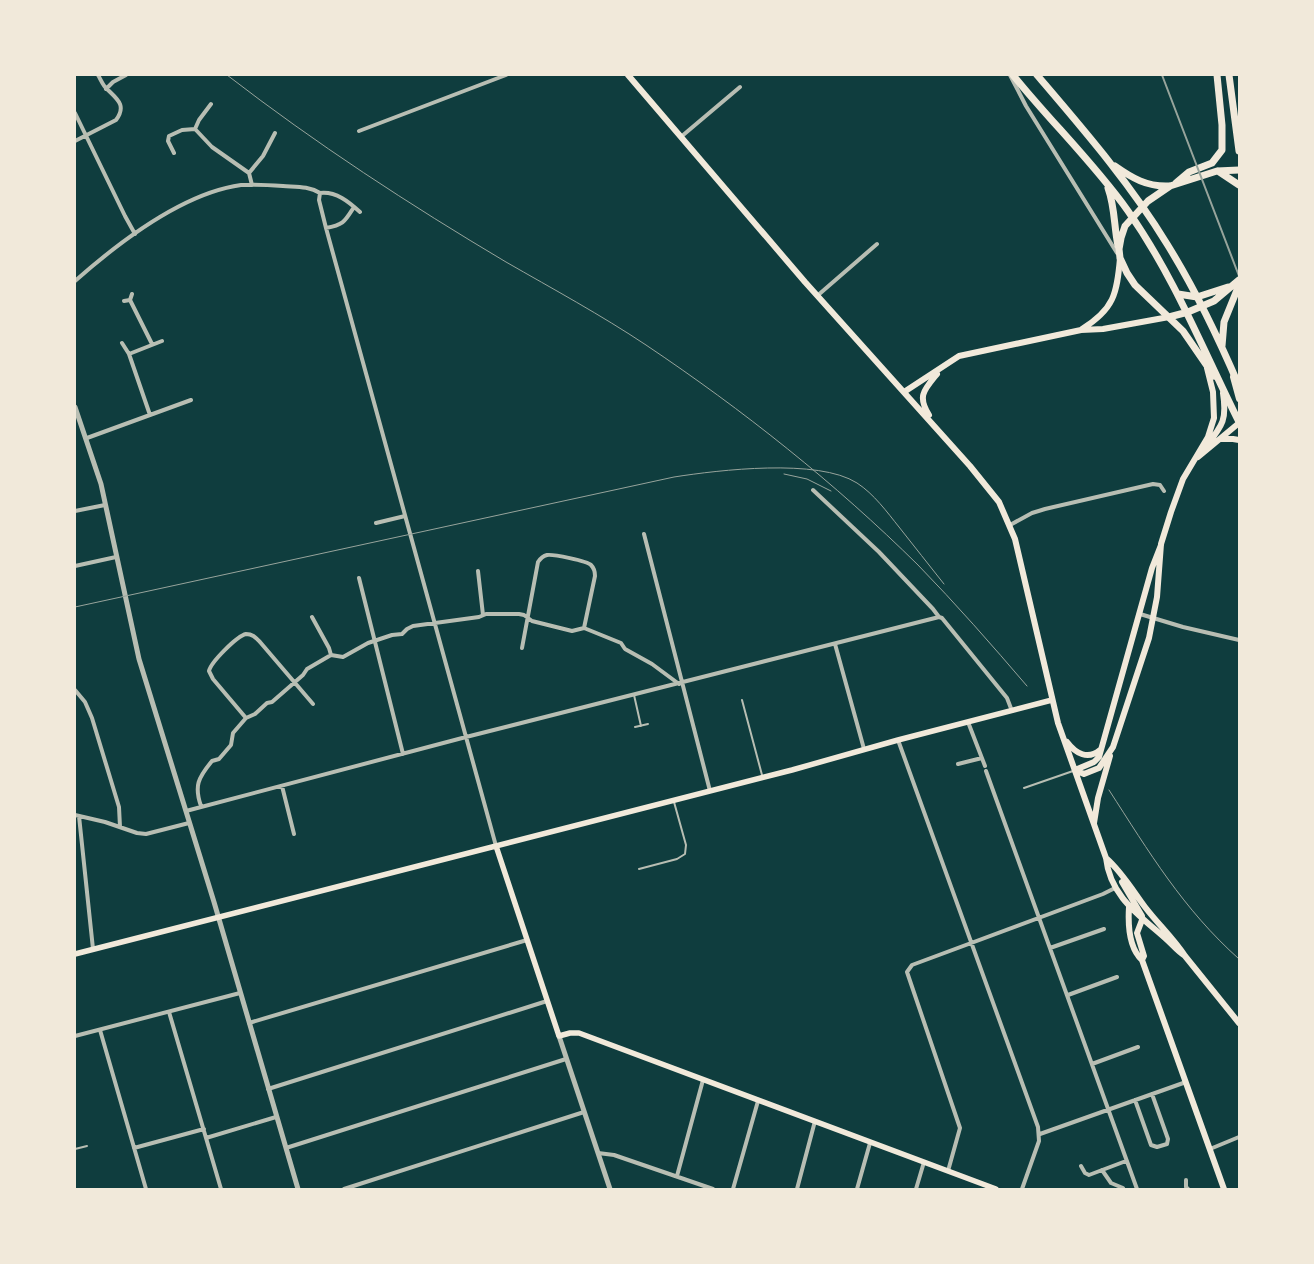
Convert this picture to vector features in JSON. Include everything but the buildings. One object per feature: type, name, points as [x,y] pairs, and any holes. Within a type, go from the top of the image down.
[{"type":"highway","points":[[1012,75],[1062,134],[1105,180],[1133,218],[1188,312],[1239,423]]},
{"type":"highway","points":[[1037,75],[1143,207],[1197,296],[1239,386]]},
{"type":"highway","points":[[1119,249],[1123,231],[1143,207],[1189,172],[1214,162],[1220,153],[1223,142],[1217,75]]},
{"type":"highway","points":[[1229,75],[1239,151]]},
{"type":"highway","points":[[1108,162],[1143,183],[1154,186],[1191,180],[1218,171],[1239,170]]},
{"type":"highway","points":[[1218,171],[1239,185]]},
{"type":"highway","points":[[1105,180],[1113,204],[1114,230],[1120,258],[1129,277],[1138,290],[1183,331],[1222,388]]},
{"type":"highway","points":[[1222,349],[1222,334],[1227,312],[1239,280]]},
{"type":"highway","points":[[1169,317],[1202,307],[1217,295],[1236,285]]},
{"type":"highway","points":[[1178,294],[1197,296],[1217,295]]},
{"type":"main road","points":[[628,75],[682,136],[816,297],[938,429],[999,502],[1010,525],[1020,556],[1061,733],[1115,888],[1129,907],[1142,920],[1184,956],[1239,1023]]},
{"type":"main road","points":[[1081,330],[1101,317],[1110,305],[1115,293],[1120,258]]},
{"type":"main road","points":[[904,392],[959,356],[1081,330],[1102,329],[1169,317]]},
{"type":"main road","points":[[1227,359],[1239,399]]},
{"type":"main road","points":[[1075,770],[1094,762],[1099,756],[1157,551],[1161,544],[1175,498],[1183,479],[1208,437],[1214,418],[1213,392],[1207,368]]},
{"type":"main road","points":[[938,429],[924,408],[922,399],[925,389],[940,369]]},
{"type":"main road","points":[[1195,459],[1220,429],[1224,421],[1225,411],[1222,388]]},
{"type":"main road","points":[[1195,459],[1239,423]]},
{"type":"main road","points":[[1221,439],[1233,438],[1239,440]]},
{"type":"main road","points":[[1094,824],[1098,798],[1113,747],[1150,638],[1161,560],[1161,544]]},
{"type":"main road","points":[[75,954],[825,762],[898,740],[1052,700]]},
{"type":"main road","points":[[1061,733],[1071,748],[1077,753],[1091,756],[1101,748]]},
{"type":"main road","points":[[1075,770],[1084,774],[1098,769],[1113,747]]},
{"type":"main road","points":[[496,846],[559,1036],[578,1033],[996,1189]]},
{"type":"main road","points":[[1106,858],[1115,866],[1138,898],[1178,945],[1184,956]]},
{"type":"main road","points":[[1115,866],[1126,890],[1141,913],[1142,920],[1137,933],[1144,956],[1142,960]]},
{"type":"main road","points":[[1129,907],[1128,929],[1138,956],[1142,960],[1224,1189]]},
{"type":"street","points":[[75,141],[116,120],[120,114],[121,109],[118,99],[106,89],[98,75]]},
{"type":"street","points":[[106,89],[113,82],[126,75]]},
{"type":"street","points":[[360,131],[506,75]]},
{"type":"street","points":[[1012,75],[1028,110],[1120,258]]},
{"type":"street","points":[[682,136],[740,87]]},
{"type":"street","points":[[195,129],[210,104]]},
{"type":"street","points":[[75,113],[125,216],[136,234]]},
{"type":"street","points":[[174,153],[168,141],[168,136],[182,130],[195,129]]},
{"type":"street","points":[[195,129],[212,147],[249,173],[252,185]]},
{"type":"street","points":[[249,173],[263,156],[275,133]]},
{"type":"street","points":[[75,282],[99,261],[172,211],[206,195],[230,188],[252,185],[308,188],[320,193],[326,192],[340,197],[360,212]]},
{"type":"street","points":[[320,193],[319,200],[326,228],[496,846]]},
{"type":"street","points":[[326,228],[337,226],[344,222],[354,207]]},
{"type":"street","points":[[816,297],[877,244]]},
{"type":"street","points":[[132,294],[130,300],[152,344]]},
{"type":"street","points":[[124,301],[130,300]]},
{"type":"street","points":[[129,354],[162,341]]},
{"type":"street","points":[[122,344],[129,354],[150,414]]},
{"type":"street","points":[[86,438],[191,400]]},
{"type":"street","points":[[75,407],[96,465],[139,659],[218,916],[298,1189]]},
{"type":"street","points":[[1160,485],[1163,480]]},
{"type":"street","points":[[1010,525],[1024,516],[1045,509],[1153,484],[1160,485],[1164,490]]},
{"type":"street","points":[[812,490],[907,580],[944,621],[1010,702],[1012,711]]},
{"type":"street","points":[[75,511],[105,505]]},
{"type":"street","points":[[376,523],[406,518]]},
{"type":"street","points":[[644,534],[680,683],[710,791]]},
{"type":"street","points":[[522,648],[538,562],[547,555],[557,555],[588,563],[594,570],[595,576],[584,628]]},
{"type":"street","points":[[75,566],[116,557]]},
{"type":"street","points":[[478,571],[483,614]]},
{"type":"street","points":[[359,578],[403,754]]},
{"type":"street","points":[[201,806],[197,788],[200,778],[212,761],[219,760],[231,744],[234,733],[246,718],[255,714],[267,703],[272,702],[303,675],[307,669],[331,656],[343,657],[356,651],[360,646],[392,635],[402,634],[413,626],[478,617],[483,614],[524,615],[532,621],[572,631],[584,628],[621,644],[625,649],[680,683]]},
{"type":"street","points":[[1140,614],[1239,640]]},
{"type":"street","points":[[312,617],[329,648],[331,656]]},
{"type":"street","points":[[186,811],[466,737],[939,617]]},
{"type":"street","points":[[246,718],[213,679],[209,671],[213,662],[247,634],[254,636],[313,704]]},
{"type":"street","points":[[835,644],[864,750]]},
{"type":"street","points":[[75,690],[85,702],[92,718],[119,807],[120,827]]},
{"type":"street","points":[[968,722],[1137,1189]]},
{"type":"street","points":[[898,740],[1040,1134],[1032,1165],[1022,1189]]},
{"type":"street","points":[[958,764],[982,758]]},
{"type":"street","points":[[282,786],[294,834]]},
{"type":"street","points":[[93,949],[77,816],[146,834],[190,823]]},
{"type":"street","points":[[948,1171],[960,1128],[908,980],[907,972],[912,965],[1115,888]]},
{"type":"street","points":[[1050,948],[1104,929]]},
{"type":"street","points":[[249,1023],[528,940]]},
{"type":"street","points":[[1068,995],[1117,977]]},
{"type":"street","points":[[75,1036],[240,993]]},
{"type":"street","points":[[268,1088],[547,1001]]},
{"type":"street","points":[[169,1012],[221,1189]]},
{"type":"street","points":[[100,1030],[146,1189]]},
{"type":"street","points":[[559,1036],[610,1189]]},
{"type":"street","points":[[1092,1064],[1138,1047]]},
{"type":"street","points":[[286,1148],[566,1058]]},
{"type":"street","points":[[677,1176],[703,1080]]},
{"type":"street","points":[[1040,1134],[1186,1082]]},
{"type":"street","points":[[1135,1100],[1152,1145],[1155,1148],[1164,1145],[1168,1142],[1168,1135],[1152,1094]]},
{"type":"street","points":[[733,1189],[758,1101]]},
{"type":"street","points":[[344,1189],[584,1112]]},
{"type":"street","points":[[206,1138],[276,1116]]},
{"type":"street","points":[[797,1189],[815,1121]]},
{"type":"street","points":[[134,1148],[204,1128]]},
{"type":"street","points":[[1210,1149],[1239,1137]]},
{"type":"street","points":[[857,1189],[870,1143]]},
{"type":"street","points":[[598,1153],[614,1155],[713,1189]]},
{"type":"street","points":[[1081,1166],[1088,1175],[1126,1161]]},
{"type":"street","points":[[916,1189],[924,1162]]},
{"type":"street","points":[[1102,1170],[1111,1183],[1123,1188]]},
{"type":"street","points":[[1185,1188],[1186,1180]]},
{"type":"lane","points":[[634,695],[641,726]]},
{"type":"lane","points":[[742,700],[763,778]]},
{"type":"lane","points":[[635,727],[648,724]]},
{"type":"lane","points":[[1024,788],[1075,770]]},
{"type":"lane","points":[[639,869],[677,859],[684,854],[686,845],[674,800]]},
{"type":"lane","points":[[75,1149],[87,1146]]},
{"type":"tram line","points":[[227,75],[294,125],[399,196],[506,262],[629,334],[718,395],[821,476],[918,565],[1027,686]]},
{"type":"tram line","points":[[75,607],[674,477],[716,471],[768,468],[794,468],[818,471],[840,475],[857,483],[880,504],[944,584]]},
{"type":"tram line","points":[[784,474],[807,479],[831,491]]},
{"type":"tram line","points":[[1109,790],[1153,858],[1184,900],[1219,940],[1239,959]]},
{"type":"railway","points":[[1162,75],[1239,276]]}]
